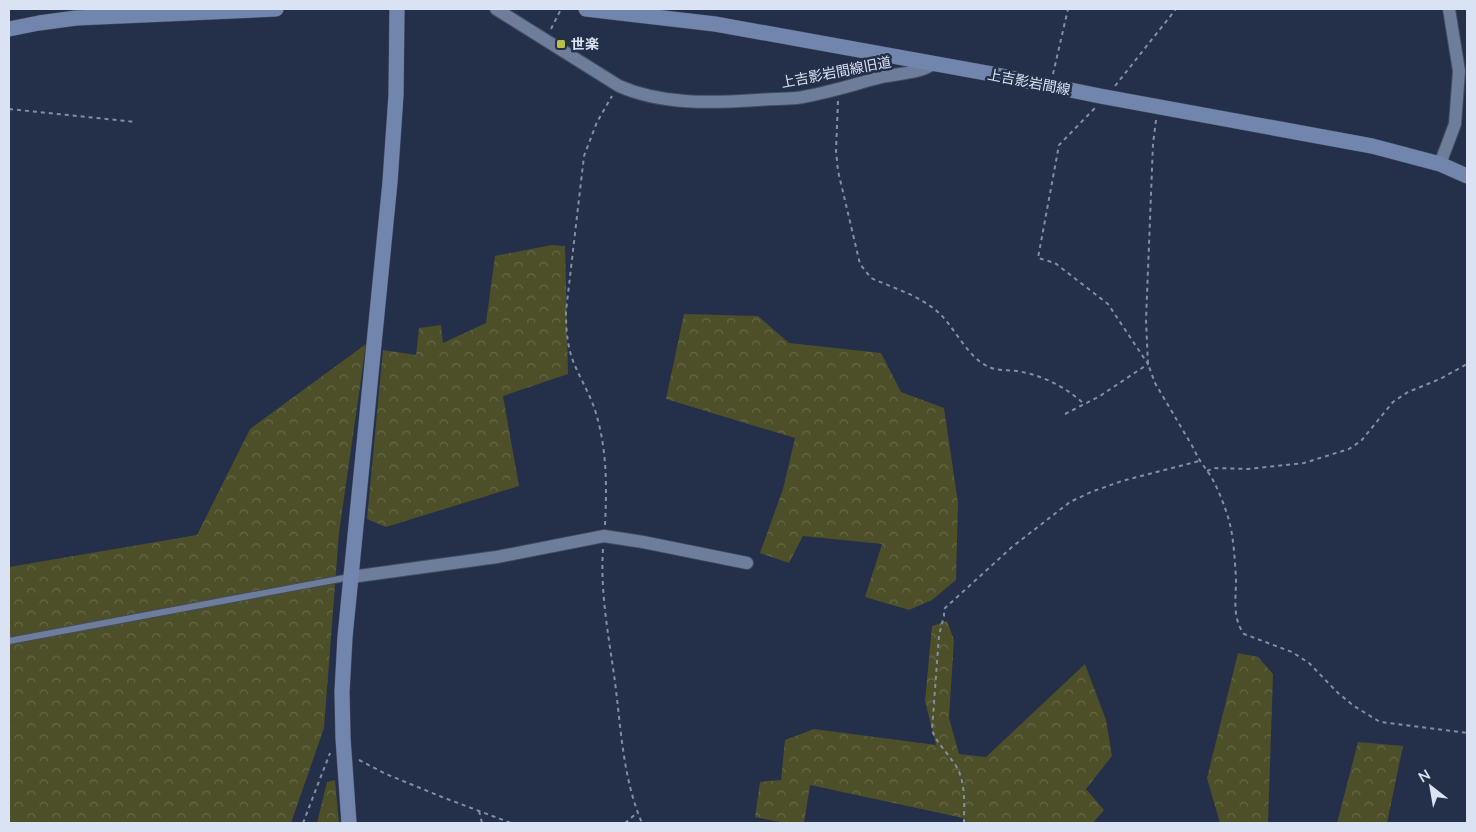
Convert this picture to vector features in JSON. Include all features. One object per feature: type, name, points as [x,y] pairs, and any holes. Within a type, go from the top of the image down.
[{"type":"main road","points":[[9,29],[76,18],[276,9]]},
{"type":"main road","points":[[349,823],[343,738],[342,692],[344,656],[390,182],[396,95],[397,9]]},
{"type":"main road","name":"上吉影岩間線","points":[[586,9],[715,24],[794,37],[1372,146],[1440,164],[1467,176]]},
{"type":"street","name":"上吉影岩間線旧道","points":[[496,9],[619,86],[654,97],[714,102],[797,98],[926,69],[933,64]]},
{"type":"street","points":[[1440,164],[1455,124],[1459,70],[1449,9]]},
{"type":"street","points":[[351,577],[497,557],[604,536],[747,562]]},
{"type":"lane","points":[[9,641],[351,577]]},
{"type":"path","points":[[545,40],[561,9]]},
{"type":"path","points":[[1050,86],[1068,9]]},
{"type":"path","points":[[1176,9],[1105,97],[1059,145],[1038,258],[1055,263],[1108,304],[1148,364],[1155,383],[1194,449],[1199,461],[1214,482],[1230,528],[1236,577],[1236,615],[1239,628],[1244,634],[1292,652],[1309,663],[1348,702],[1367,716],[1380,722],[1467,733]]},
{"type":"path","points":[[619,86],[597,122],[584,156],[566,312],[566,330],[573,360],[594,407],[605,453],[607,489],[602,586],[629,784],[642,823]]},
{"type":"path","points":[[838,88],[836,151],[838,171],[860,264],[865,272],[871,278],[915,296],[930,306],[949,324],[964,344],[986,366],[1047,380],[1061,387],[1084,404]]},
{"type":"path","points":[[1148,364],[1146,320],[1148,250],[1153,144],[1157,106]]},
{"type":"path","points":[[9,109],[136,122]]},
{"type":"path","points":[[1065,414],[1100,396],[1148,364]]},
{"type":"path","points":[[1207,471],[1214,468],[1248,469],[1304,463],[1349,449],[1361,441],[1393,402],[1408,392],[1440,380],[1467,364]]},
{"type":"path","points":[[964,823],[962,782],[956,767],[935,738],[932,730],[939,635],[944,609],[1012,547],[1070,502],[1122,481],[1199,461]]},
{"type":"path","points":[[303,823],[331,751],[343,738]]},
{"type":"path","points":[[344,758],[360,761],[386,774],[511,823]]},
{"type":"path","points":[[479,811],[482,823]]},
{"type":"path","points":[[625,823],[637,812]]},
{"type":"green space","points":[[552,245],[565,246],[568,374],[503,396],[519,486],[386,527],[367,519],[383,350],[416,355],[419,328],[441,325],[443,343],[486,323],[495,256]]},
{"type":"green space","points":[[684,314],[758,316],[789,343],[881,353],[901,392],[944,408],[958,503],[956,580],[932,600],[909,610],[865,597],[882,544],[803,536],[789,563],[760,553],[783,489],[795,438],[666,399]]},
{"type":"green space","points":[[366,344],[339,533],[324,728],[291,823],[9,823],[9,567],[197,535],[250,429]]},
{"type":"green space","points":[[947,621],[954,640],[949,718],[959,754],[986,757],[1085,664],[1106,720],[1112,756],[1086,789],[1104,810],[1093,823],[963,823],[963,818],[810,785],[804,823],[785,823],[755,817],[760,782],[781,780],[785,740],[814,729],[936,745],[925,701],[932,626]]},
{"type":"green space","points":[[1238,653],[1258,657],[1273,674],[1268,823],[1220,823],[1207,778]]},
{"type":"green space","points":[[1358,742],[1403,746],[1387,823],[1337,823]]},
{"type":"green space","points":[[335,780],[339,823],[317,823],[327,782]]},
{"type":"place","name":"世楽","points":[[561,44]]}]
